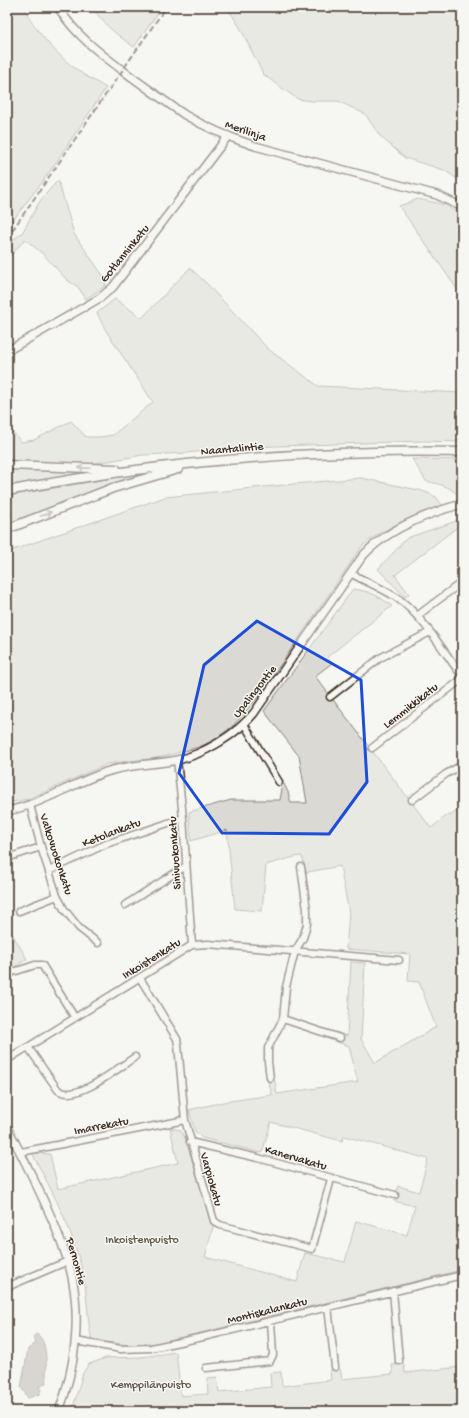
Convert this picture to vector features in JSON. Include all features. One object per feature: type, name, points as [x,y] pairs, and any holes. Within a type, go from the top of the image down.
[{"type":"main road","name":"Naantalintie","points":[[7,491],[137,470],[198,463],[342,453],[462,452]]},
{"type":"main road","points":[[7,529],[113,488],[198,463]]},
{"type":"main road","points":[[7,466],[137,470]]},
{"type":"street","name":"Merilinja","points":[[58,7],[72,28],[81,37],[105,57],[186,116],[228,136],[255,146],[437,195],[462,207]]},
{"type":"street","name":"Gotlanninkatu","points":[[7,351],[100,298],[113,287],[228,136]]},
{"type":"street","name":"Upalingontie","points":[[7,811],[30,805],[112,769],[187,758],[207,749],[225,738],[244,724],[262,702],[370,548],[383,538],[406,525],[462,504]]},
{"type":"street","points":[[352,574],[384,589],[400,600],[417,616],[430,632],[462,677]]},
{"type":"street","points":[[417,616],[462,582]]},
{"type":"street","points":[[330,697],[380,658],[430,632]]},
{"type":"street","name":"Lemmikkikatu","points":[[372,748],[462,677]]},
{"type":"street","points":[[244,724],[279,782]]},
{"type":"street","name":"Sinivuokonkatu","points":[[177,760],[183,818],[192,945]]},
{"type":"street","points":[[412,800],[446,774],[462,765]]},
{"type":"street","name":"Valkovuokonkatu","points":[[30,805],[41,847],[57,896],[64,909],[79,928],[98,943]]},
{"type":"street","name":"Ketolankatu","points":[[49,871],[106,844],[183,818]]},
{"type":"street","points":[[7,858],[41,847]]},
{"type":"street","points":[[125,905],[186,866]]},
{"type":"street","points":[[270,1078],[268,1048],[283,1019],[286,987],[295,951],[303,938],[307,924],[307,910],[301,867]]},
{"type":"street","points":[[19,911],[57,896]]},
{"type":"street","name":"Inkoistenkatu","points":[[7,1060],[192,945],[208,944],[399,960]]},
{"type":"street","points":[[7,974],[35,965],[42,965],[75,1018]]},
{"type":"street","name":"Varpiokatu","points":[[140,978],[177,1039],[185,1120],[190,1142],[214,1221],[220,1225],[312,1249],[331,1179]]},
{"type":"street","points":[[283,1019],[340,1038]]},
{"type":"street","points":[[28,1047],[58,1090],[65,1093],[77,1092],[91,1086],[135,1057]]},
{"type":"street","name":"Imarrekatu","points":[[21,1152],[185,1120]]},
{"type":"street","name":"Pernontie","points":[[7,1127],[46,1204],[68,1261],[75,1296],[75,1341],[69,1378],[59,1411]]},
{"type":"street","name":"Kanervakatu","points":[[190,1142],[258,1158],[331,1179],[395,1195]]},
{"type":"street","points":[[7,1287],[68,1261]]},
{"type":"street","name":"Montiskalankatu","points":[[75,1341],[121,1349],[151,1348],[462,1275]]},
{"type":"street","points":[[393,1291],[400,1361]]},
{"type":"street","points":[[328,1307],[335,1367]]},
{"type":"street","points":[[206,1368],[270,1361],[273,1356],[271,1320]]},
{"type":"highlighted area","points":[[257,621],[361,680],[367,782],[329,834],[222,833],[179,773],[204,665]]},
{"type":"green space","points":[[7,7],[24,7],[33,24],[47,42],[62,57],[80,73],[106,88],[46,177],[7,228]]},
{"type":"green space","points":[[92,7],[162,7],[134,47],[111,29]]},
{"type":"green space","points":[[227,7],[462,7],[462,182],[444,170],[405,158],[380,136],[365,114],[338,101],[312,101],[298,99],[283,89],[263,74],[241,29]]},
{"type":"green space","points":[[58,180],[74,234],[106,280],[105,286],[86,299],[78,287],[67,280],[43,254],[25,239],[7,260],[10,244],[22,233],[40,201]]},
{"type":"green space","points":[[418,199],[446,205],[462,217],[462,296],[399,206]]},
{"type":"green space","points":[[190,268],[268,349],[318,386],[462,393],[462,442],[420,441],[223,448],[188,453],[143,455],[84,465],[7,461],[8,426],[21,442],[34,440],[71,421],[86,437],[113,435],[153,402],[105,329],[97,313],[115,299],[142,318]]},
{"type":"green space","points":[[412,459],[462,460],[462,500],[450,489],[426,481]]},
{"type":"green space","points":[[7,468],[84,472],[84,473],[7,486]]},
{"type":"green space","points":[[136,474],[137,479],[7,526],[7,496]]},
{"type":"green space","points":[[361,478],[423,491],[436,497],[442,505],[410,518],[380,533],[362,546],[259,696],[233,726],[214,740],[199,747],[158,758],[107,764],[28,799],[7,803],[7,552],[165,497]]},
{"type":"green space","points":[[462,519],[462,535],[456,528],[395,575],[409,594],[405,597],[378,569],[407,538]]},
{"type":"green space","name":"Inkoistenpuisto","points":[[353,589],[374,594],[392,606],[327,657],[332,663],[315,676],[431,828],[449,814],[450,816],[462,807],[462,832],[458,835],[462,840],[462,1270],[159,1343],[129,1345],[92,1340],[84,1280],[70,1231],[48,1183],[32,1153],[50,1154],[58,1189],[178,1163],[170,1128],[180,1130],[185,1138],[213,1227],[205,1257],[297,1282],[305,1253],[345,1262],[356,1221],[407,1235],[415,1206],[394,1201],[398,1186],[419,1192],[428,1159],[344,1136],[342,1141],[271,1122],[262,1153],[202,1138],[195,1131],[189,1110],[223,1102],[272,1095],[268,1079],[274,1078],[277,1094],[358,1082],[349,1046],[325,1038],[328,1030],[347,1036],[351,962],[365,963],[361,1039],[375,1063],[436,1027],[419,982],[408,981],[410,954],[346,949],[349,913],[340,866],[308,872],[307,874],[302,856],[266,865],[262,911],[235,909],[227,830],[191,841],[189,812],[231,800],[280,800],[282,789],[280,785],[284,784],[291,803],[307,803],[299,756],[264,711]]},
{"type":"green space","points":[[7,925],[27,959],[18,965],[7,969]]},
{"type":"green space","name":"Kemppilänpuisto","points":[[176,1352],[181,1396],[208,1394],[207,1378],[217,1377],[219,1392],[271,1387],[270,1373],[281,1372],[282,1386],[331,1380],[330,1370],[340,1369],[342,1379],[393,1374],[392,1365],[404,1364],[405,1373],[462,1367],[462,1411],[72,1411],[83,1373],[89,1364],[106,1358],[142,1357]]},
{"type":"shaded area","points":[[36,1334],[43,1342],[45,1349],[46,1383],[39,1387],[41,1390],[40,1394],[28,1398],[21,1387],[28,1349],[36,1343],[33,1337]]},
{"type":"railway","points":[[7,238],[166,7]]}]
